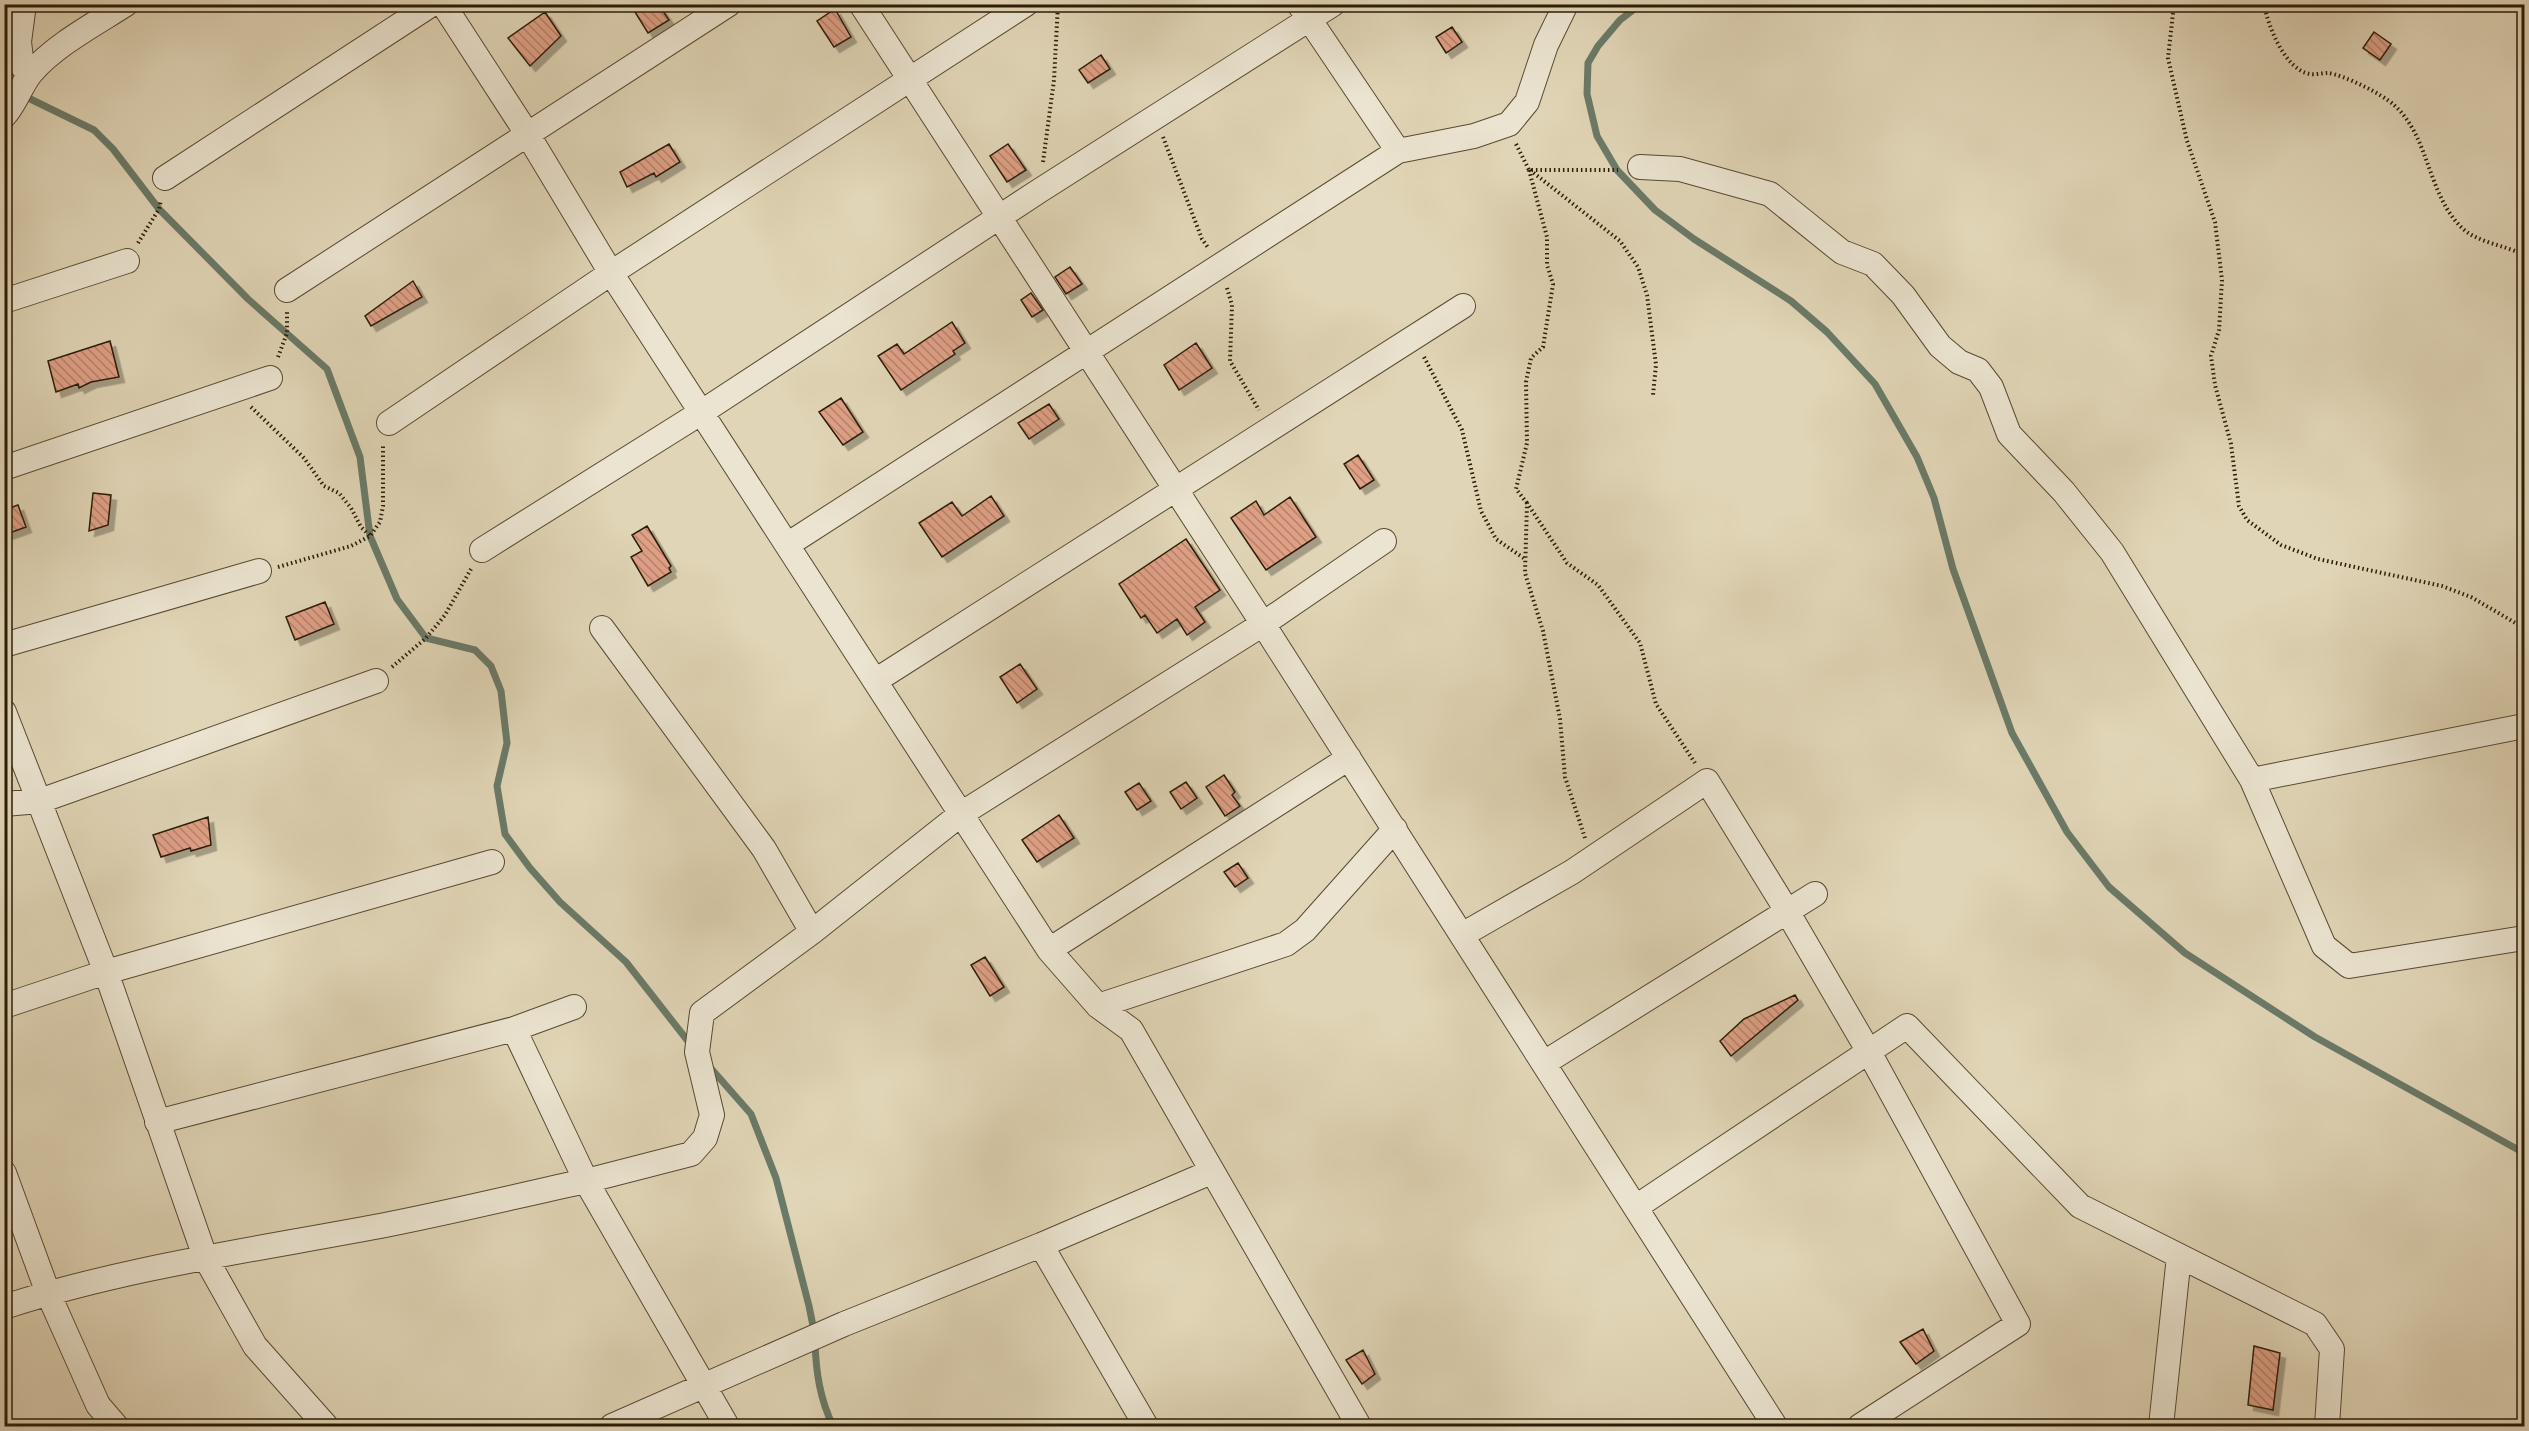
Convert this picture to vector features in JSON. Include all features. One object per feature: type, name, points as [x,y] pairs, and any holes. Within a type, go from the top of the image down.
[{"type":"street","points":[[24,4],[19,42],[22,66],[30,73]]},
{"type":"street","points":[[4,116],[21,94],[30,73],[66,42],[126,4]]},
{"type":"street","points":[[165,178],[432,4]]},
{"type":"street","points":[[443,4],[528,135],[611,273],[1049,950],[1098,1006],[1131,1030],[1359,1426]]},
{"type":"street","points":[[287,290],[729,4]]},
{"type":"street","points":[[861,4],[1395,829],[1775,1426]]},
{"type":"street","points":[[389,423],[611,273],[1026,4]]},
{"type":"street","points":[[482,550],[702,412],[1155,117],[1304,12],[1333,4]]},
{"type":"street","points":[[787,545],[1398,151],[1474,136],[1509,124],[1527,102],[1546,45],[1566,4]]},
{"type":"street","points":[[1304,12],[1398,151]]},
{"type":"street","points":[[1640,167],[1680,169],[1770,194],[1842,252],[1873,264],[1903,296],[1940,346],[1959,362],[1978,370],[1991,387],[2009,434],[2057,484],[2112,552],[2252,780],[2324,946],[2349,966],[2524,938]]},
{"type":"street","points":[[4,302],[127,261]]},
{"type":"street","points":[[875,681],[1463,306]]},
{"type":"street","points":[[4,468],[270,378]]},
{"type":"street","points":[[4,1307],[48,1293],[205,1257],[392,1223],[586,1181],[691,1154],[705,1138],[712,1115],[697,1052],[702,1013],[812,932],[961,814],[1263,624],[1384,540]]},
{"type":"street","points":[[4,645],[259,571]]},
{"type":"street","points":[[602,628],[764,849],[812,932]]},
{"type":"street","points":[[4,804],[40,801],[375,681]]},
{"type":"street","points":[[4,712],[106,972],[205,1257],[255,1346],[326,1426]]},
{"type":"street","points":[[2252,780],[2524,726]]},
{"type":"street","points":[[1049,950],[1349,758]]},
{"type":"street","points":[[1462,935],[1572,872],[1707,781],[1787,911],[1869,1052],[2018,1324],[1860,1426]]},
{"type":"street","points":[[1098,1006],[1286,944],[1305,930],[1395,829]]},
{"type":"street","points":[[4,1006],[106,972],[492,862]]},
{"type":"street","points":[[1544,1063],[1815,894]]},
{"type":"street","points":[[158,1122],[514,1029],[574,1007]]},
{"type":"street","points":[[1636,1207],[1907,1026],[2080,1206],[2315,1324],[2332,1349],[2327,1426]]},
{"type":"street","points":[[514,1029],[586,1181],[727,1426]]},
{"type":"street","points":[[612,1426],[844,1324],[1041,1245],[1211,1172]]},
{"type":"street","points":[[4,1173],[48,1293],[98,1405],[116,1426]]},
{"type":"street","points":[[1041,1245],[1146,1426]]},
{"type":"street","points":[[2161,1426],[2179,1256]]},
{"type":"path","points":[[1039,191],[1054,80],[1058,4]]},
{"type":"path","points":[[2174,4],[2168,58],[2187,141],[2215,222],[2222,280],[2219,330],[2211,356],[2215,385],[2231,444],[2239,506],[2247,520],[2281,545],[2318,560],[2442,586],[2471,597],[2524,628]]},
{"type":"path","points":[[2264,4],[2269,29],[2287,59],[2308,74],[2330,73],[2351,81],[2393,103],[2408,120],[2445,207],[2463,229],[2483,240],[2509,247],[2524,255]]},
{"type":"path","points":[[1155,117],[1202,239],[1221,265],[1232,305],[1230,361],[1270,429]]},
{"type":"path","points":[[1509,124],[1529,170],[1547,237],[1547,265],[1553,284],[1543,347],[1531,358],[1526,382],[1527,442],[1516,489],[1567,563],[1598,585],[1640,643],[1656,704],[1707,781]]},
{"type":"path","points":[[1529,170],[1601,170]]},
{"type":"path","points":[[1529,170],[1620,241],[1638,267],[1647,295],[1656,365],[1653,395]]},
{"type":"path","points":[[127,261],[159,209],[165,178]]},
{"type":"path","points":[[270,378],[287,333],[287,290]]},
{"type":"path","points":[[1414,337],[1462,430],[1481,511],[1496,538],[1526,560]]},
{"type":"path","points":[[233,390],[304,458],[324,486],[339,493],[351,508],[361,527],[370,536]]},
{"type":"path","points":[[259,571],[351,546],[370,536],[380,522],[383,506],[382,447],[389,423]]},
{"type":"path","points":[[1527,503],[1525,573],[1543,632],[1560,719],[1565,777],[1585,839]]},
{"type":"path","points":[[375,681],[426,638],[445,615],[482,550]]},
{"type":"building","points":[[647,4],[658,4],[669,20],[648,33],[635,12]]},
{"type":"building","points":[[835,9],[851,37],[834,47],[817,21]]},
{"type":"building","points":[[545,12],[561,36],[530,66],[508,38]]},
{"type":"building","points":[[1452,27],[1462,42],[1446,53],[1436,37]]},
{"type":"building","points":[[2374,32],[2391,44],[2380,60],[2363,48]]},
{"type":"building","points":[[1101,55],[1110,69],[1088,83],[1079,70]]},
{"type":"building","points":[[669,144],[680,162],[656,177],[654,173],[627,187],[620,172]]},
{"type":"building","points":[[1008,144],[1026,170],[1007,182],[990,156]]},
{"type":"building","points":[[1070,267],[1082,284],[1066,294],[1055,277]]},
{"type":"building","points":[[413,281],[422,297],[371,326],[365,316]]},
{"type":"building","points":[[1031,293],[1043,310],[1032,317],[1021,300]]},
{"type":"building","points":[[952,322],[965,343],[953,351],[955,354],[901,390],[878,356],[897,344],[904,354]]},
{"type":"building","points":[[110,341],[119,377],[91,382],[79,388],[78,384],[56,392],[48,361]]},
{"type":"building","points":[[1196,343],[1212,368],[1179,390],[1164,365]]},
{"type":"building","points":[[841,398],[863,432],[843,445],[819,412]]},
{"type":"building","points":[[1049,404],[1059,419],[1029,439],[1018,423]]},
{"type":"building","points":[[1358,455],[1374,480],[1360,489],[1344,464]]},
{"type":"building","points":[[93,493],[111,495],[108,525],[89,531]]},
{"type":"building","points":[[991,496],[1004,516],[942,557],[919,523],[952,502],[962,516]]},
{"type":"building","points":[[1290,497],[1316,537],[1266,570],[1231,518],[1256,501],[1264,515]]},
{"type":"building","points":[[18,505],[26,527],[4,535],[4,510]]},
{"type":"building","points":[[647,526],[671,566],[669,568],[671,572],[648,586],[631,557],[642,551],[632,535]]},
{"type":"building","points":[[1186,539],[1220,590],[1195,607],[1205,622],[1187,635],[1177,619],[1157,633],[1145,615],[1141,618],[1119,584]]},
{"type":"building","points":[[325,602],[334,624],[295,640],[286,617]]},
{"type":"building","points":[[1020,664],[1037,689],[1017,703],[1000,677]]},
{"type":"building","points":[[1224,775],[1235,792],[1232,795],[1240,806],[1225,816],[1206,787]]},
{"type":"building","points":[[1186,782],[1197,798],[1181,809],[1170,792]]},
{"type":"building","points":[[1139,783],[1151,801],[1137,810],[1125,792]]},
{"type":"building","points":[[1059,815],[1074,838],[1037,862],[1022,840]]},
{"type":"building","points":[[208,817],[211,845],[191,851],[190,848],[161,857],[153,835]]},
{"type":"building","points":[[1238,863],[1248,878],[1235,887],[1224,872]]},
{"type":"building","points":[[985,957],[1004,987],[990,996],[971,965]]},
{"type":"building","points":[[1795,995],[1798,1000],[1731,1056],[1720,1041],[1744,1019]]},
{"type":"building","points":[[1923,1329],[1934,1351],[1916,1364],[1900,1342]]},
{"type":"building","points":[[2254,1346],[2280,1353],[2273,1410],[2248,1405]]},
{"type":"building","points":[[1363,1350],[1375,1374],[1362,1384],[1346,1360]]},
{"type":"waterway","points":[[1641,4],[1620,20],[1598,46],[1588,63],[1587,94],[1597,136],[1617,170],[1655,210],[1694,239],[1791,301],[1827,332],[1875,384],[1917,457],[1934,498],[1953,569],[2012,733],[2067,832],[2109,887],[2185,953],[2315,1037],[2524,1153]]},
{"type":"waterway","points":[[4,81],[20,94],[94,130],[113,149],[159,209],[248,299],[327,369],[360,457],[370,536],[397,599],[426,638],[475,650],[491,666],[501,691],[507,743],[497,786],[505,834],[530,868],[560,902],[626,962],[691,1045]]},
{"type":"waterway","points":[[708,1065],[751,1114],[776,1178],[814,1331]]},
{"type":"waterway","points":[[815,1342],[820,1386],[833,1426]]}]
